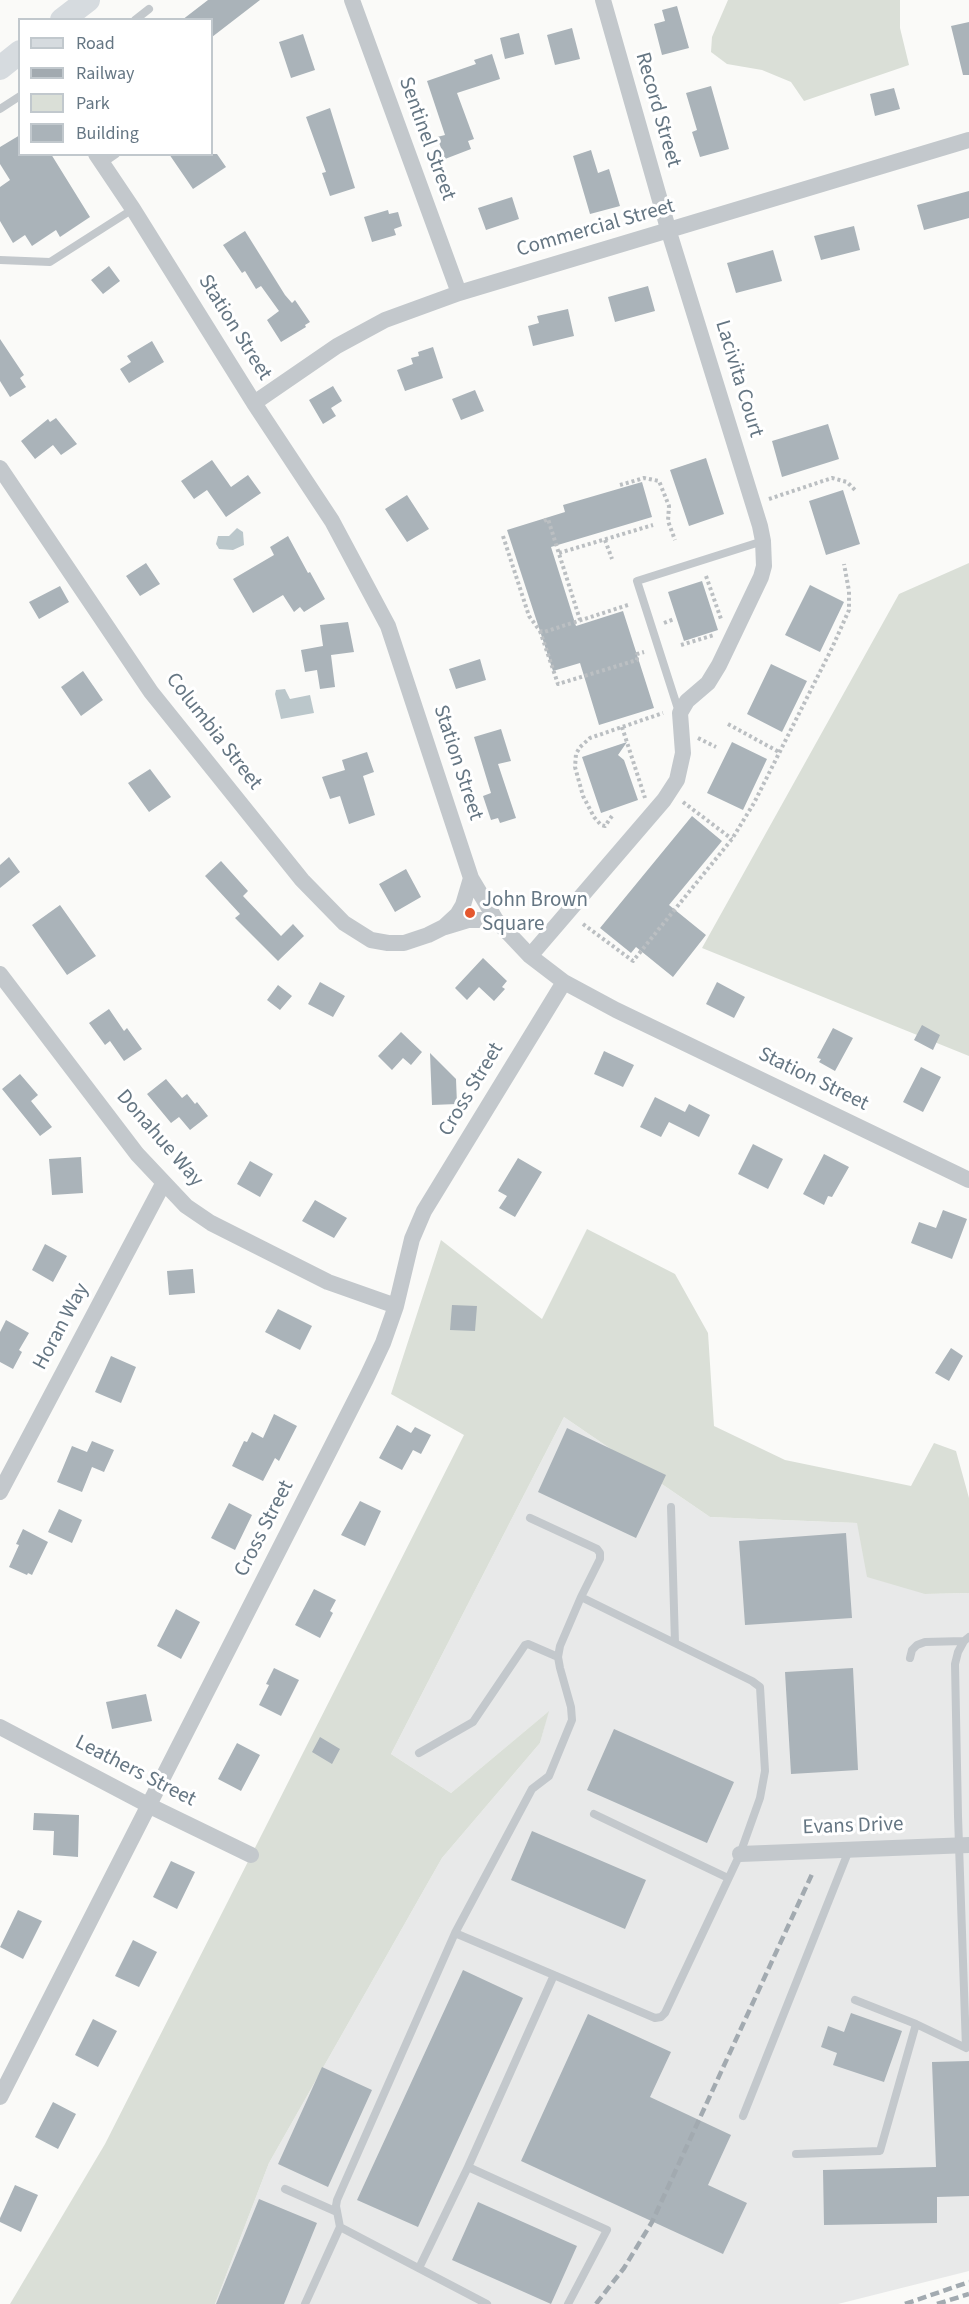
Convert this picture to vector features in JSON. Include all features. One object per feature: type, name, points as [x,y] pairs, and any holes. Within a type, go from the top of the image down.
[{"type":"main road","points":[[65,18],[88,0]]},
{"type":"main road","points":[[0,68],[18,54]]},
{"type":"street","name":"Sentinel Street","points":[[352,0],[459,293]]},
{"type":"street","name":"Record Street","points":[[603,0],[669,232]]},
{"type":"street","name":"Commercial Street","points":[[254,404],[337,346],[385,320],[459,293],[669,232],[969,140]]},
{"type":"street","name":"Station Street","points":[[105,158],[133,209],[254,404],[332,521],[388,626],[471,878],[496,920],[530,956],[564,982],[616,1010],[969,1180]]},
{"type":"street","name":"Lacivita Court","points":[[669,232],[763,541],[764,566],[761,577],[719,665],[708,683],[672,713]]},
{"type":"street","name":"Columbia Street","points":[[0,468],[152,692],[324,904],[357,933],[388,944],[404,943],[468,920],[496,920]]},
{"type":"street","points":[[530,956],[664,800],[677,780],[683,753],[672,713]]},
{"type":"street","name":"Columbia Street","points":[[444,927],[463,905],[471,878]]},
{"type":"street","name":"Donahue Way","points":[[0,974],[136,1154],[186,1206],[211,1224],[328,1282],[396,1306]]},
{"type":"street","name":"Cross Street","points":[[0,2097],[366,1379],[396,1306],[412,1239],[424,1211],[564,982]]},
{"type":"street","name":"Horan Way","points":[[0,1492],[163,1184]]},
{"type":"street","name":"Leathers Street","points":[[0,1727],[150,1806],[251,1855]]},
{"type":"street","name":"Evans Drive","points":[[740,1854],[964,1845]]},
{"type":"lane","points":[[138,18],[149,9]]},
{"type":"lane","points":[[0,109],[18,97]]},
{"type":"lane","points":[[0,260],[50,262],[133,209]]},
{"type":"lane","points":[[672,713],[637,581],[763,541]]},
{"type":"lane","points":[[671,1507],[675,1643]]},
{"type":"lane","points":[[305,2304],[340,2227],[337,2200],[455,1934],[532,1789],[549,1776],[572,1720],[571,1707],[558,1657],[560,1646],[600,1559],[600,1553],[597,1549],[530,1518]]},
{"type":"lane","points":[[455,1934],[655,2018],[661,2017],[665,2013],[740,1854],[764,1785],[760,1687],[753,1681],[581,1597]]},
{"type":"lane","points":[[910,1658],[912,1650],[925,1642],[966,1639]]},
{"type":"lane","points":[[855,2000],[968,2048],[964,1845],[955,1664],[958,1652],[966,1639]]},
{"type":"lane","points":[[419,1753],[473,1722],[525,1645],[528,1644],[558,1657]]},
{"type":"lane","points":[[594,1814],[729,1878]]},
{"type":"lane","points":[[743,2116],[849,1850]]},
{"type":"lane","points":[[419,2268],[468,2167],[554,1975]]},
{"type":"lane","points":[[796,2154],[880,2151],[916,2024]]},
{"type":"lane","points":[[468,2167],[607,2230],[568,2304]]},
{"type":"lane","points":[[285,2189],[337,2212]]},
{"type":"lane","points":[[340,2227],[487,2304]]},
{"type":"path","points":[[620,485],[644,478],[659,481],[669,506],[668,521],[675,540]]},
{"type":"path","points":[[772,498],[832,478],[847,482],[856,491]]},
{"type":"path","points":[[544,520],[548,519],[580,620]]},
{"type":"path","points":[[559,553],[653,525]]},
{"type":"path","points":[[503,536],[529,616],[540,632],[558,684],[637,660],[637,654],[644,652]]},
{"type":"path","points":[[605,540],[612,559]]},
{"type":"path","points":[[583,924],[633,961],[741,827],[849,610],[849,591],[844,564]]},
{"type":"path","points":[[681,645],[723,631],[706,576]]},
{"type":"path","points":[[540,632],[628,605]]},
{"type":"path","points":[[663,623],[674,619]]},
{"type":"path","points":[[612,816],[605,826],[601,825],[583,796],[575,767],[576,754],[580,747],[590,738],[672,713]]},
{"type":"path","points":[[728,724],[779,752]]},
{"type":"path","points":[[622,727],[646,801]]},
{"type":"path","points":[[695,737],[716,747]]},
{"type":"path","points":[[684,802],[732,839]]},
{"type":"shaded area","points":[[237,528],[243,532],[244,545],[233,550],[219,549],[216,544],[218,536],[229,536]]},
{"type":"shaded area","points":[[285,689],[290,699],[310,695],[314,713],[281,719],[275,694],[276,690]]},
{"type":"shaded area","points":[[564,1417],[710,1517],[857,1523],[925,1594],[969,1593],[969,2271],[838,2304],[215,2304],[269,2163],[442,1858],[540,1743],[548,1712],[451,1793],[391,1754]]},
{"type":"green space","points":[[728,0],[900,0],[900,28],[909,65],[804,101],[791,82],[762,70],[727,64],[711,52],[712,37]]},
{"type":"green space","points":[[969,563],[969,1056],[702,948],[899,594]]},
{"type":"green space","points":[[587,1229],[675,1274],[708,1333],[714,1426],[785,1460],[911,1486],[934,1443],[956,1451],[969,1498],[969,1593],[925,1594],[867,1577],[857,1523],[710,1517],[564,1417],[391,1754],[451,1793],[549,1711],[540,1743],[442,1858],[269,2163],[215,2304],[10,2304],[105,2144],[464,1435],[391,1394],[441,1240],[542,1319]]},
{"type":"building","points":[[208,0],[260,0],[213,36],[213,18],[185,18]]},
{"type":"building","points":[[677,6],[689,48],[662,55],[654,24],[665,21],[662,10]]},
{"type":"building","points":[[969,22],[969,75],[963,75],[951,26]]},
{"type":"building","points":[[572,28],[580,59],[555,65],[547,35]]},
{"type":"building","points":[[519,33],[524,54],[505,59],[500,38]]},
{"type":"building","points":[[303,34],[315,70],[291,78],[279,42]]},
{"type":"building","points":[[492,54],[500,79],[457,93],[474,139],[468,141],[471,149],[445,159],[437,137],[445,135],[427,81],[476,64],[474,60]]},
{"type":"building","points":[[711,86],[729,149],[700,157],[692,132],[697,130],[686,93]]},
{"type":"building","points":[[894,88],[900,109],[875,116],[870,94]]},
{"type":"building","points":[[330,108],[355,188],[330,196],[322,173],[326,172],[306,117]]},
{"type":"building","points":[[18,136],[18,156],[52,156],[90,217],[60,237],[56,230],[32,246],[25,235],[13,243],[0,221],[0,187],[10,180],[0,164],[0,147]]},
{"type":"building","points":[[591,150],[598,173],[609,169],[620,206],[590,214],[573,156]]},
{"type":"building","points":[[217,154],[226,167],[193,189],[170,156],[213,156]]},
{"type":"building","points":[[969,191],[969,218],[924,230],[917,205]]},
{"type":"building","points":[[512,197],[519,219],[486,230],[478,208]]},
{"type":"building","points":[[388,210],[389,214],[398,212],[402,226],[394,229],[396,235],[372,242],[364,217]]},
{"type":"building","points":[[854,226],[860,250],[821,260],[814,236]]},
{"type":"building","points":[[245,231],[285,295],[292,303],[295,300],[310,322],[305,325],[306,327],[281,342],[267,320],[279,311],[261,286],[256,289],[245,271],[242,273],[223,245]]},
{"type":"building","points":[[773,250],[782,281],[736,293],[727,263]]},
{"type":"building","points":[[109,266],[120,281],[103,294],[91,280]]},
{"type":"building","points":[[648,286],[655,311],[615,322],[608,297]]},
{"type":"building","points":[[568,309],[574,336],[533,346],[528,326],[539,323],[537,316]]},
{"type":"building","points":[[0,339],[24,375],[20,378],[26,387],[10,397],[0,381]]},
{"type":"building","points":[[152,341],[164,362],[129,383],[120,369],[131,362],[127,356]]},
{"type":"building","points":[[433,347],[443,378],[405,391],[397,370],[413,364],[411,358],[419,356],[418,352]]},
{"type":"building","points":[[333,386],[342,401],[331,408],[336,416],[323,424],[309,400]]},
{"type":"building","points":[[475,390],[484,411],[461,420],[452,399]]},
{"type":"building","points":[[56,418],[77,444],[61,455],[53,445],[35,459],[21,441],[48,419],[50,422]]},
{"type":"building","points":[[828,424],[839,459],[782,477],[772,441]]},
{"type":"building","points":[[706,458],[724,514],[689,526],[670,470]]},
{"type":"building","points":[[212,460],[231,487],[248,475],[261,493],[226,517],[207,490],[194,499],[181,481]]},
{"type":"building","points":[[642,482],[652,517],[551,547],[576,626],[623,611],[654,708],[599,725],[580,663],[553,671],[507,530],[565,512],[563,505]]},
{"type":"building","points":[[843,490],[860,544],[826,555],[809,501]]},
{"type":"building","points":[[407,495],[429,529],[407,542],[385,509]]},
{"type":"building","points":[[288,536],[325,599],[304,612],[300,607],[294,612],[283,595],[253,613],[233,579],[274,555],[270,547]]},
{"type":"building","points":[[146,563],[160,584],[140,596],[126,576]]},
{"type":"building","points":[[702,581],[718,630],[684,641],[668,592]]},
{"type":"building","points":[[810,585],[844,602],[820,652],[785,635]]},
{"type":"building","points":[[60,586],[69,602],[39,619],[29,602]]},
{"type":"building","points":[[348,622],[354,652],[331,655],[335,687],[320,689],[317,670],[305,672],[301,650],[323,646],[320,625]]},
{"type":"building","points":[[480,659],[486,680],[456,689],[449,669]]},
{"type":"building","points":[[771,664],[807,681],[782,732],[747,714]]},
{"type":"building","points":[[83,671],[103,700],[81,716],[61,687]]},
{"type":"building","points":[[501,729],[511,761],[498,764],[516,818],[500,823],[498,818],[491,820],[483,796],[491,793],[474,737]]},
{"type":"building","points":[[627,742],[618,755],[624,760],[638,800],[601,813],[582,757]]},
{"type":"building","points":[[732,742],[767,759],[743,810],[707,793]]},
{"type":"building","points":[[367,752],[374,772],[363,776],[375,815],[349,824],[340,796],[330,799],[322,777],[345,770],[342,760]]},
{"type":"building","points":[[150,769],[171,797],[149,812],[128,783]]},
{"type":"building","points":[[692,816],[722,841],[669,905],[706,935],[673,977],[636,947],[631,953],[600,928]]},
{"type":"building","points":[[9,857],[20,872],[0,888],[0,865]]},
{"type":"building","points":[[221,861],[248,891],[243,896],[281,936],[293,924],[304,936],[278,961],[235,918],[240,914],[205,876]]},
{"type":"building","points":[[406,869],[421,897],[395,912],[379,884]]},
{"type":"building","points":[[60,905],[96,956],[67,975],[32,925]]},
{"type":"building","points":[[483,958],[507,981],[502,987],[505,989],[494,1001],[479,987],[467,1000],[455,988]]},
{"type":"building","points":[[320,982],[345,996],[333,1017],[308,1004]]},
{"type":"building","points":[[717,982],[745,997],[734,1018],[706,1004]]},
{"type":"building","points":[[278,985],[292,996],[280,1010],[267,1000]]},
{"type":"building","points":[[109,1009],[124,1031],[127,1028],[142,1049],[124,1061],[110,1041],[105,1045],[89,1023]]},
{"type":"building","points":[[922,1025],[940,1035],[933,1050],[914,1040]]},
{"type":"building","points":[[833,1028],[853,1038],[835,1071],[819,1062],[821,1059],[817,1058]]},
{"type":"building","points":[[401,1032],[422,1052],[411,1065],[403,1058],[392,1070],[378,1056]]},
{"type":"building","points":[[604,1051],[634,1065],[623,1087],[594,1074]]},
{"type":"building","points":[[430,1053],[456,1079],[457,1104],[432,1105]]},
{"type":"building","points":[[921,1067],[941,1077],[923,1112],[903,1102]]},
{"type":"building","points":[[20,1074],[38,1095],[31,1101],[52,1127],[40,1136],[2,1089]]},
{"type":"building","points":[[166,1079],[182,1098],[187,1094],[208,1116],[190,1130],[179,1117],[171,1123],[147,1094]]},
{"type":"building","points":[[655,1097],[685,1112],[689,1104],[710,1115],[699,1137],[669,1122],[661,1137],[640,1127]]},
{"type":"building","points":[[753,1144],[783,1159],[768,1189],[738,1174]]},
{"type":"building","points":[[824,1154],[849,1167],[832,1197],[828,1196],[824,1205],[803,1194]]},
{"type":"building","points":[[81,1157],[83,1193],[52,1195],[49,1159]]},
{"type":"building","points":[[518,1158],[542,1172],[515,1217],[499,1208],[507,1196],[498,1191]]},
{"type":"building","points":[[250,1161],[273,1174],[260,1197],[237,1184]]},
{"type":"building","points":[[315,1200],[347,1218],[334,1238],[302,1221]]},
{"type":"building","points":[[943,1210],[967,1219],[952,1259],[911,1243],[919,1222],[936,1228]]},
{"type":"building","points":[[45,1244],[67,1256],[53,1282],[32,1270]]},
{"type":"building","points":[[193,1269],[195,1293],[169,1295],[167,1271]]},
{"type":"building","points":[[452,1305],[477,1306],[475,1331],[450,1330]]},
{"type":"building","points":[[278,1309],[312,1326],[300,1350],[265,1332]]},
{"type":"building","points":[[6,1320],[29,1333],[19,1350],[22,1352],[13,1369],[0,1362],[0,1332]]},
{"type":"building","points":[[951,1348],[963,1356],[949,1381],[935,1373]]},
{"type":"building","points":[[111,1356],[136,1367],[121,1403],[95,1392]]},
{"type":"building","points":[[274,1414],[297,1426],[279,1461],[275,1458],[263,1481],[232,1466],[244,1441],[247,1442],[252,1432],[263,1438]]},
{"type":"building","points":[[397,1425],[411,1433],[415,1427],[431,1435],[421,1454],[413,1450],[402,1470],[379,1458]]},
{"type":"building","points":[[567,1428],[666,1475],[636,1538],[538,1492]]},
{"type":"building","points":[[92,1441],[114,1450],[104,1472],[92,1467],[82,1492],[57,1482],[72,1446],[87,1452]]},
{"type":"building","points":[[360,1501],[381,1511],[365,1546],[341,1535]]},
{"type":"building","points":[[229,1503],[252,1515],[235,1550],[211,1538]]},
{"type":"building","points":[[59,1509],[82,1520],[72,1543],[48,1532]]},
{"type":"building","points":[[23,1529],[48,1542],[32,1575],[9,1567]]},
{"type":"building","points":[[846,1533],[852,1618],[745,1625],[739,1541]]},
{"type":"building","points":[[314,1589],[336,1600],[330,1611],[333,1613],[320,1638],[295,1625]]},
{"type":"building","points":[[176,1609],[200,1622],[181,1659],[157,1646]]},
{"type":"building","points":[[274,1668],[299,1680],[281,1716],[259,1705]]},
{"type":"building","points":[[853,1668],[858,1770],[791,1774],[785,1672]]},
{"type":"building","points":[[146,1694],[152,1721],[112,1729],[106,1702]]},
{"type":"building","points":[[614,1729],[734,1782],[707,1843],[587,1790]]},
{"type":"building","points":[[320,1737],[340,1749],[332,1764],[312,1752]]},
{"type":"building","points":[[237,1743],[260,1755],[241,1791],[218,1779]]},
{"type":"building","points":[[34,1813],[79,1815],[78,1857],[53,1855],[54,1831],[33,1830]]},
{"type":"building","points":[[532,1831],[646,1880],[625,1929],[511,1880]]},
{"type":"building","points":[[171,1861],[195,1872],[177,1909],[153,1897]]},
{"type":"building","points":[[18,1910],[42,1921],[23,1959],[0,1947]]},
{"type":"building","points":[[133,1940],[157,1952],[139,1987],[115,1976]]},
{"type":"building","points":[[463,1970],[523,1998],[418,2227],[357,2200]]},
{"type":"building","points":[[851,2013],[902,2031],[884,2082],[833,2065],[837,2053],[821,2047],[828,2026],[844,2032]]},
{"type":"building","points":[[588,2014],[671,2052],[650,2097],[731,2135],[708,2185],[747,2203],[723,2254],[521,2161]]},
{"type":"building","points":[[93,2019],[117,2031],[98,2067],[75,2055]]},
{"type":"building","points":[[969,2061],[969,2196],[937,2197],[937,2223],[824,2225],[823,2170],[936,2167],[932,2062]]},
{"type":"building","points":[[322,2067],[372,2090],[328,2187],[278,2164]]},
{"type":"building","points":[[53,2102],[76,2114],[58,2149],[35,2137]]},
{"type":"building","points":[[15,2185],[38,2195],[21,2232],[0,2222]]},
{"type":"building","points":[[259,2199],[317,2223],[284,2304],[216,2304]]},
{"type":"building","points":[[478,2202],[577,2246],[551,2304],[452,2260]]},
{"type":"railway","points":[[596,2304],[624,2268],[652,2222],[813,1872]]},
{"type":"railway","points":[[905,2304],[969,2282]]},
{"type":"railway","points":[[937,2304],[969,2294]]},
{"type":"place","name":"John Brown Square","points":[[470,913]]}]
